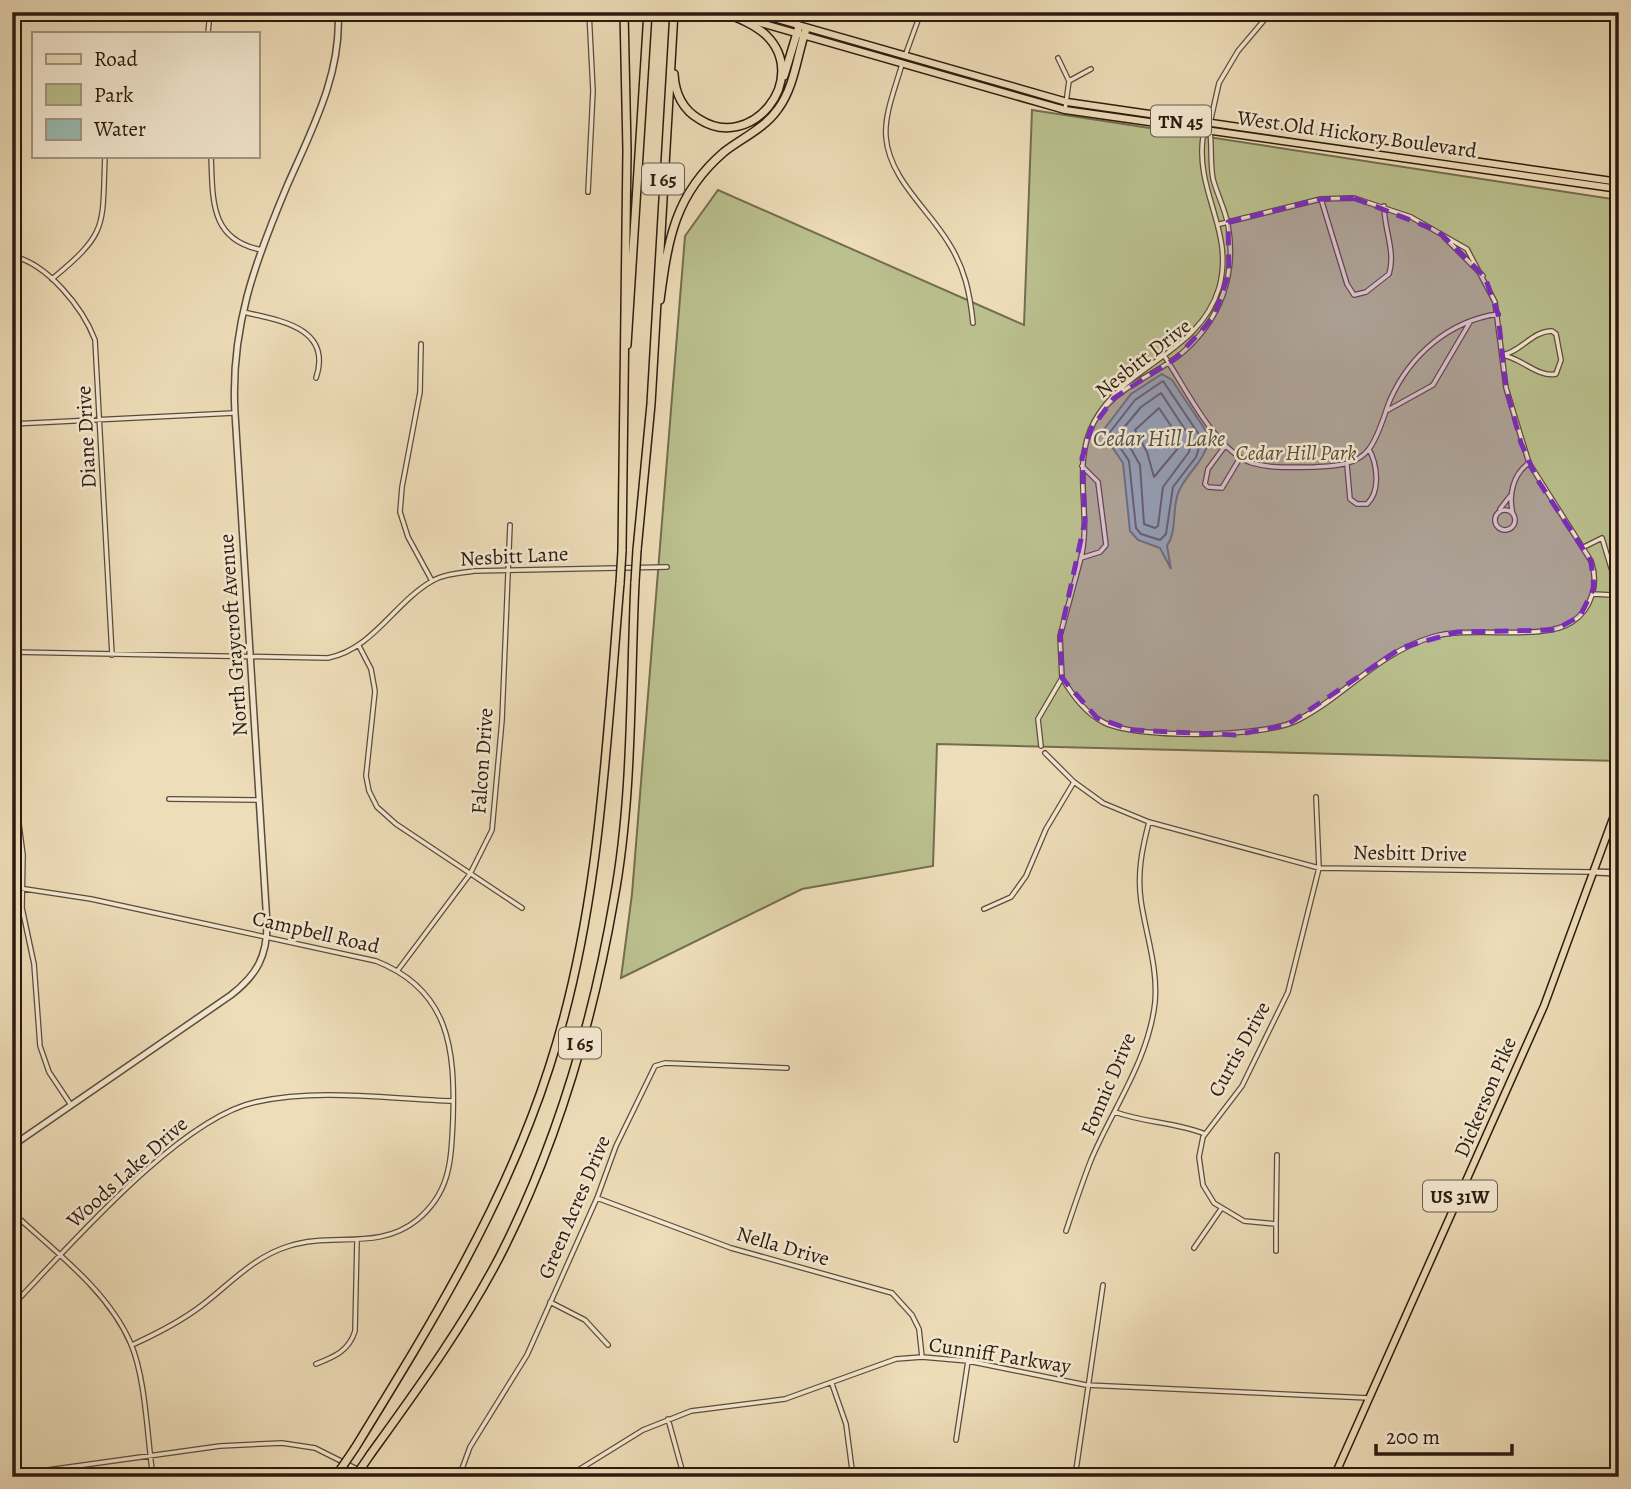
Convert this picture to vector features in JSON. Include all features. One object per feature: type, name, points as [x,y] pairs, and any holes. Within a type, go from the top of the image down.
[{"type":"highway","points":[[623,405],[627,33],[624,12]]},
{"type":"highway","name":"I 65","points":[[336,1476],[451,1291],[484,1226],[518,1153],[552,1059],[575,972],[597,835],[620,583],[623,405],[648,12]]},
{"type":"highway","points":[[674,12],[674,78],[681,101],[692,114],[718,127],[745,125],[770,108],[801,31]]},
{"type":"highway","name":"I 65","points":[[355,1477],[433,1368],[500,1255],[543,1155],[588,1018],[615,898],[624,820],[635,582],[674,12]]},
{"type":"highway","points":[[724,12],[745,21],[770,40],[780,64],[779,91]]},
{"type":"highway","points":[[653,345],[668,241],[680,206],[708,167],[768,121],[779,108],[788,93],[801,31]]},
{"type":"main road","points":[[12,13],[293,12]]},
{"type":"main road","name":"West Old Hickory Boulevard","points":[[724,12],[903,60],[1065,110],[1619,182]]},
{"type":"main road","name":"West Old Hickory Boulevard","points":[[753,12],[801,31]]},
{"type":"main road","name":"West Old Hickory Boulevard","points":[[903,60],[1067,102],[1210,128],[1619,189]]},
{"type":"main road","name":"Dickerson Pike","points":[[1334,1477],[1544,1006],[1619,802]]},
{"type":"street","name":"North Graycroft Avenue","points":[[12,1146],[240,989],[263,959],[267,936],[233,366],[241,312],[262,250],[329,84],[337,45],[338,12]]},
{"type":"street","points":[[589,12],[593,91],[589,192]]},
{"type":"street","points":[[921,12],[903,60],[887,121],[888,150],[909,188],[947,240],[961,266],[970,293],[973,323]]},
{"type":"street","points":[[1210,128],[1219,83],[1238,51],[1271,12]]},
{"type":"street","points":[[1518,12],[1578,12]]},
{"type":"street","points":[[208,32],[210,14]]},
{"type":"street","points":[[1058,58],[1069,81],[1065,110]]},
{"type":"street","points":[[1069,81],[1091,69]]},
{"type":"street","name":"Nesbitt Drive","points":[[1099,414],[1123,390],[1169,363],[1204,331],[1222,300],[1230,263],[1228,222],[1213,178],[1210,128]]},
{"type":"street","name":"Nesbitt Drive","points":[[1062,678],[1060,636],[1081,558],[1085,522],[1082,466],[1085,444],[1099,414],[1118,388],[1192,336],[1212,306],[1223,265],[1220,224],[1203,172],[1203,139],[1210,128]]},
{"type":"street","points":[[52,279],[84,252],[100,229],[106,158]]},
{"type":"street","points":[[211,158],[212,194],[220,224],[240,243],[262,250]]},
{"type":"street","points":[[1041,746],[1038,719],[1062,678],[1090,713],[1113,726],[1224,735],[1259,732],[1301,719],[1375,663],[1410,644],[1458,632],[1555,630],[1580,616],[1593,594],[1593,568],[1583,547],[1529,463],[1507,395],[1498,314],[1485,277],[1471,253],[1437,231],[1384,206],[1354,198],[1321,199],[1220,224]]},
{"type":"street","points":[[1321,199],[1347,284],[1354,295],[1366,292],[1389,274],[1393,254],[1385,232],[1384,206]]},
{"type":"street","points":[[1437,231],[1485,277]]},
{"type":"street","name":"Diane Drive","points":[[12,256],[31,262],[52,279],[91,328],[96,345],[112,655]]},
{"type":"street","points":[[241,312],[288,323],[308,335],[318,360],[316,378]]},
{"type":"street","points":[[1165,357],[1226,446],[1240,458],[1280,467],[1347,465],[1369,449],[1398,385],[1420,356],[1442,334],[1471,320],[1498,314]]},
{"type":"street","points":[[1386,411],[1411,399],[1439,377],[1458,336],[1471,320]]},
{"type":"street","points":[[1552,331],[1560,341],[1561,360],[1558,371],[1553,375],[1502,355],[1513,352],[1541,332],[1552,331]]},
{"type":"street","points":[[421,344],[421,392],[402,487],[400,512],[408,537],[432,581]]},
{"type":"street","points":[[12,424],[235,413]]},
{"type":"street","points":[[1226,446],[1205,474],[1208,487],[1222,488],[1240,458]]},
{"type":"street","points":[[1347,465],[1350,499],[1357,504],[1367,504],[1374,496],[1377,466],[1369,449]]},
{"type":"street","points":[[1511,494],[1513,526],[1504,529],[1495,522],[1498,513],[1511,494],[1518,473],[1529,463]]},
{"type":"street","points":[[1081,558],[1100,552],[1106,545],[1098,482],[1082,466]]},
{"type":"street","points":[[1498,513],[1506,510],[1514,516]]},
{"type":"street","name":"Falcon Drive","points":[[398,970],[470,874],[492,830],[506,644],[506,570],[510,525]]},
{"type":"street","points":[[1583,547],[1602,538],[1611,561],[1612,595],[1593,594]]},
{"type":"street","name":"Nesbitt Lane","points":[[12,652],[328,658],[359,646],[432,581],[463,572],[667,568]]},
{"type":"street","points":[[359,646],[371,668],[376,691],[366,771],[371,795],[388,819],[522,908]]},
{"type":"street","name":"Nesbitt Drive","points":[[1045,753],[1074,782],[1103,803],[1149,822],[1320,868],[1594,872]]},
{"type":"street","points":[[12,771],[23,855],[24,922],[34,964],[40,1046],[49,1072],[71,1105]]},
{"type":"street","points":[[984,909],[1011,897],[1026,876],[1046,830],[1074,782]]},
{"type":"street","name":"Curtis Drive","points":[[1276,1224],[1244,1221],[1221,1209],[1208,1195],[1199,1173],[1205,1134],[1242,1086],[1288,992],[1320,868],[1316,797]]},
{"type":"street","points":[[169,799],[259,800]]},
{"type":"street","name":"Fonnic Drive","points":[[1066,1231],[1092,1160],[1145,1043],[1155,1002],[1154,961],[1141,902],[1139,872],[1149,822]]},
{"type":"street","points":[[1594,872],[1619,873]]},
{"type":"street","name":"Campbell Road","points":[[12,887],[23,887],[364,957],[398,970],[433,1004],[447,1032],[453,1060],[451,1168],[444,1188],[415,1222],[392,1234],[357,1240]]},
{"type":"street","name":"Green Acres Drive","points":[[459,1477],[470,1447],[527,1355],[597,1198],[616,1146],[655,1066],[665,1063],[787,1068]]},
{"type":"street","name":"Woods Lake Drive","points":[[12,1306],[175,1146],[201,1126],[235,1109],[260,1101],[299,1096],[453,1101]]},
{"type":"street","points":[[1115,1112],[1149,1123],[1186,1126],[1205,1134]]},
{"type":"street","points":[[1276,1251],[1277,1155]]},
{"type":"street","name":"Nella Drive","points":[[597,1198],[731,1248],[892,1293],[912,1315],[919,1329],[922,1357]]},
{"type":"street","points":[[1194,1248],[1221,1209]]},
{"type":"street","points":[[12,1212],[106,1303],[132,1345],[153,1477]]},
{"type":"street","points":[[132,1345],[187,1316],[269,1253],[302,1242],[357,1240],[355,1331],[352,1341],[334,1357],[316,1364]]},
{"type":"street","points":[[1075,1477],[1086,1385],[1103,1285]]},
{"type":"street","points":[[550,1302],[585,1320],[608,1345]]},
{"type":"street","name":"Cunniff Parkway","points":[[567,1477],[643,1430],[668,1419],[719,1405],[785,1399],[896,1359],[922,1357],[968,1362],[1086,1385],[1368,1398]]},
{"type":"street","points":[[956,1440],[968,1362]]},
{"type":"street","points":[[832,1384],[846,1424],[853,1477]]},
{"type":"street","points":[[668,1419],[684,1477]]},
{"type":"street","points":[[12,1475],[237,1444],[292,1444],[325,1452],[373,1477]]},
{"type":"highlighted area","points":[[1354,198],[1438,231],[1485,277],[1498,314],[1506,388],[1521,443],[1537,479],[1591,561],[1594,588],[1580,616],[1555,630],[1457,632],[1401,648],[1287,725],[1235,735],[1132,730],[1097,718],[1062,678],[1060,636],[1085,521],[1082,458],[1091,429],[1114,398],[1176,358],[1214,317],[1229,273],[1228,222],[1321,199]]},
{"type":"green space","name":"Cedar Hill Park","points":[[1032,110],[1619,200],[1619,761],[937,744],[933,866],[802,889],[621,978],[632,894],[685,236],[718,190],[1024,325]]},
{"type":"water","name":"Cedar Hill Lake","points":[[1162,374],[1172,380],[1210,437],[1200,461],[1179,491],[1172,533],[1167,546],[1171,569],[1160,548],[1138,540],[1130,531],[1123,463],[1102,432],[1131,394]]}]
